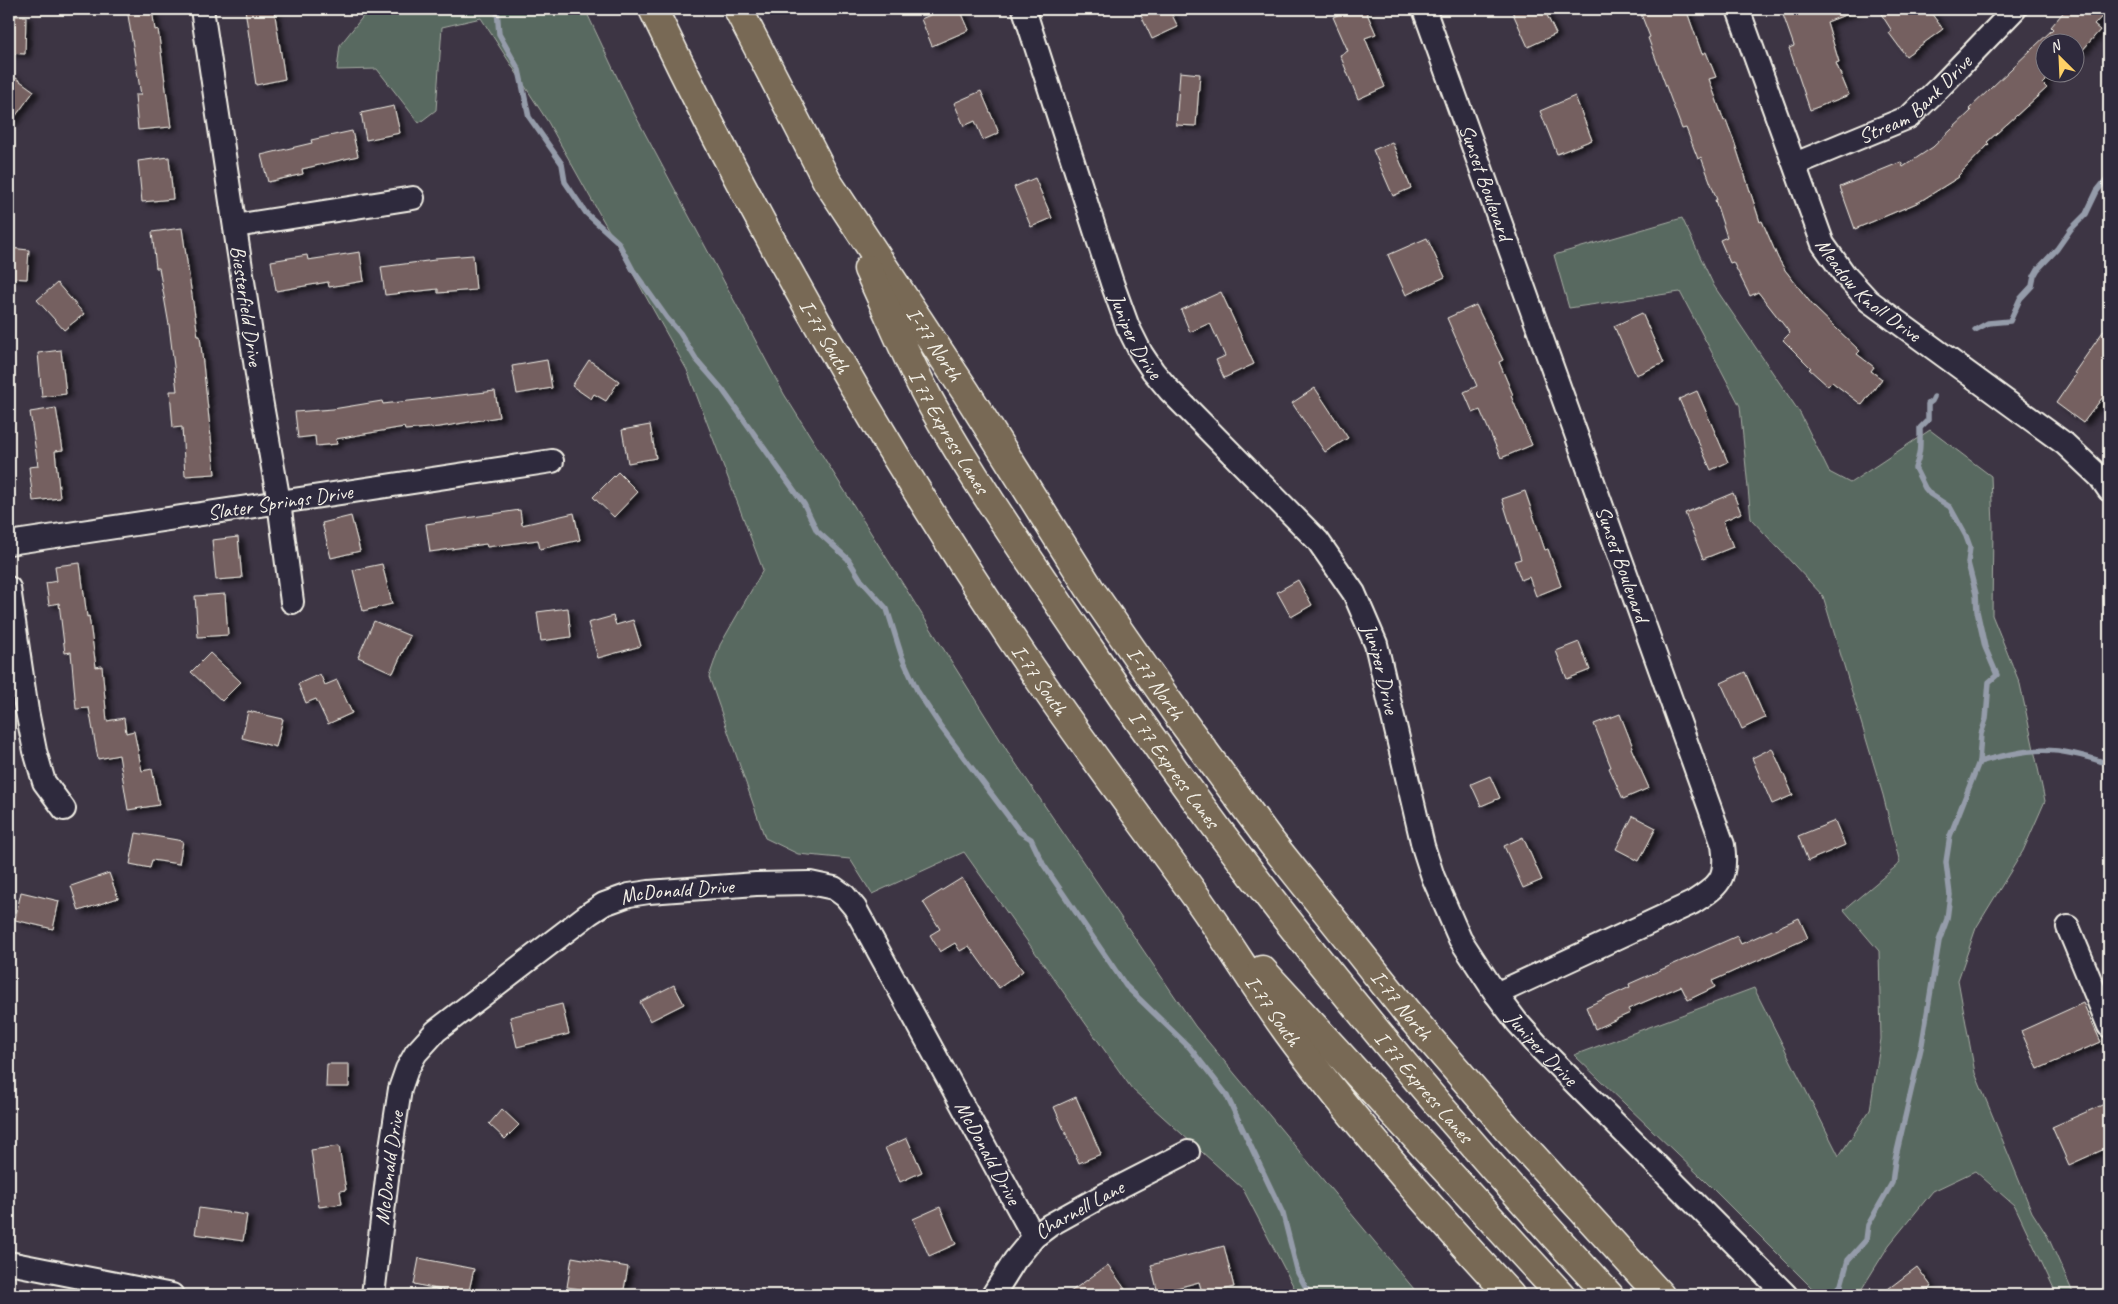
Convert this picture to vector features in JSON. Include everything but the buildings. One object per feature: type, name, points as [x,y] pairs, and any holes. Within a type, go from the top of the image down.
[{"type":"highway","name":"I-77 South","points":[[653,9],[760,218],[814,316],[892,449],[967,571],[1051,698],[1197,899],[1294,1042],[1332,1092],[1426,1202],[1510,1295]]},
{"type":"highway","name":"I-77 North","points":[[738,9],[827,182],[966,392],[1090,589],[1179,717],[1320,905],[1409,1015],[1507,1128],[1660,1295]]},
{"type":"highway","name":"I 77 Express Lanes","points":[[827,182],[932,405],[1004,523],[1123,698],[1252,875],[1408,1069],[1609,1295]]},
{"type":"highway","name":"I 77 Express Lanes","points":[[1197,899],[1562,1295]]},
{"type":"street","name":"Biesterfield Drive","points":[[202,9],[260,394],[279,502],[292,602]]},
{"type":"street","name":"Juniper Drive","points":[[1024,9],[1112,283],[1128,327],[1141,352],[1169,390],[1318,541],[1354,592],[1376,644],[1415,817],[1433,877],[1460,939],[1496,994],[1542,1050],[1786,1295]]},
{"type":"street","name":"Sunset Boulevard","points":[[1424,9],[1723,845],[1726,861],[1719,881],[1713,890],[1699,899],[1496,994]]},
{"type":"street","name":"Meadow Knoll Drive","points":[[1738,9],[1823,244],[1845,275],[1869,301],[2065,444],[2106,477]]},
{"type":"street","name":"Stream Bank Drive","points":[[1795,164],[1909,117],[1941,86],[2007,11]]},
{"type":"street","points":[[235,226],[413,198]]},
{"type":"street","name":"Slater Springs Drive","points":[[9,543],[552,461]]},
{"type":"street","points":[[9,588],[27,711],[35,751],[44,782],[64,809]]},
{"type":"street","name":"McDonald Drive","points":[[373,1295],[400,1089],[407,1069],[416,1053],[436,1031],[590,913],[612,901],[629,895],[649,892],[756,884],[810,883],[834,888],[845,896],[855,908],[1034,1237]]},
{"type":"street","points":[[2068,928],[2109,1026]]},
{"type":"street","name":"Charnell Lane","points":[[993,1295],[1015,1260],[1034,1237],[1050,1225],[1188,1152]]},
{"type":"street","points":[[9,1263],[172,1295]]},
{"type":"green space","points":[[369,9],[585,9],[633,111],[784,394],[1008,752],[1195,1026],[1419,1295],[1298,1295],[1243,1189],[1132,1089],[964,852],[872,894],[850,859],[798,854],[765,838],[709,677],[720,645],[763,570],[687,370],[548,122],[481,18],[442,27],[436,110],[419,123],[377,69],[337,70],[340,45]]},
{"type":"green space","points":[[1682,218],[1714,286],[1800,413],[1829,472],[1850,483],[1930,430],[1991,476],[1993,526],[1992,615],[2020,684],[2045,801],[2023,851],[1976,928],[1958,980],[1975,1073],[2032,1212],[2048,1237],[2074,1295],[2057,1295],[2015,1206],[1975,1171],[1933,1191],[1889,1245],[1858,1295],[1819,1295],[1701,1177],[1574,1055],[1754,988],[1839,1156],[1870,1110],[1881,1039],[1879,951],[1844,910],[1900,863],[1883,795],[1823,596],[1751,519],[1740,406],[1680,292],[1569,308],[1554,255]]},
{"type":"waterway","points":[[497,9],[499,34],[519,70],[529,117],[562,164],[565,182],[586,213],[618,242],[633,270],[680,333],[696,359],[722,389],[804,504],[817,531],[848,559],[861,580],[887,609],[902,657],[918,692],[941,727],[1020,832],[1031,839],[1043,864],[1126,986],[1190,1048],[1226,1094],[1283,1214],[1298,1273],[1310,1295]]},
{"type":"waterway","points":[[1975,330],[1988,323],[2010,321],[2020,299],[2032,286],[2038,269],[2086,214],[2097,191],[2109,176]]},
{"type":"waterway","points":[[1832,1295],[1841,1285],[1848,1260],[1866,1240],[1868,1225],[1892,1183],[1895,1160],[1922,1044],[1939,941],[1947,919],[1950,895],[1946,862],[1950,836],[1979,762],[1981,734],[1986,719],[1989,682],[1997,675],[1985,647],[1977,611],[1976,594],[1968,563],[1970,547],[1966,536],[1950,507],[1930,494],[1915,468],[1919,453],[1920,428],[1928,420],[1928,404],[1934,397]]},
{"type":"waterway","points":[[1979,762],[2015,753],[2044,750],[2074,754],[2109,764]]}]
